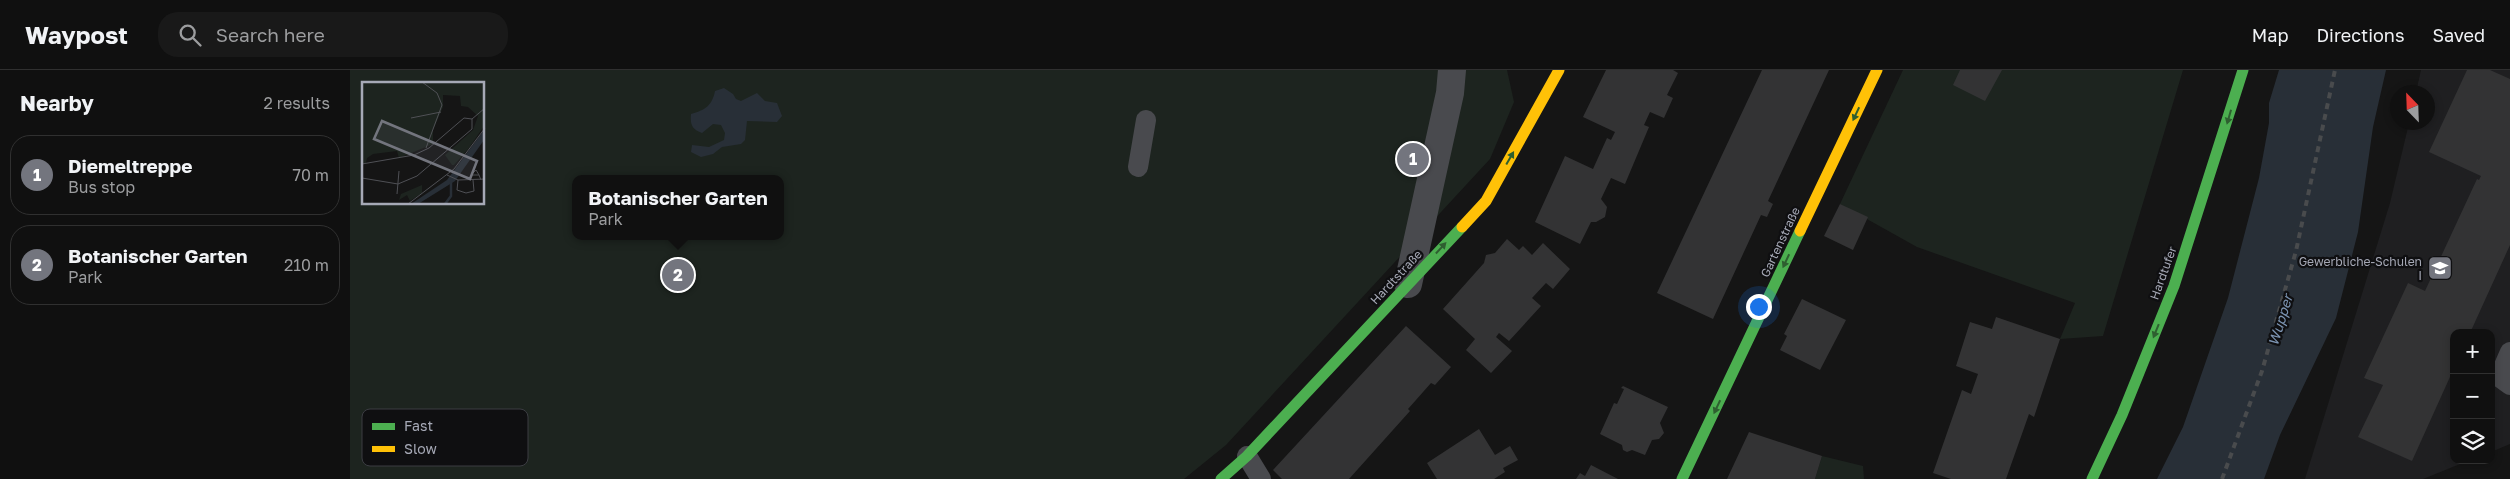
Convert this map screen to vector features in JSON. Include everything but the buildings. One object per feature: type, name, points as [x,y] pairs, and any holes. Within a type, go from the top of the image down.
[{"type":"street","points":[[1408,284],[1450,93],[1452,70]]},
{"type":"street","name":"Hardtstraße","points":[[1236,471],[1486,201],[1559,70]]},
{"type":"street","name":"Gartenstraße","points":[[1682,479],[1877,70]]},
{"type":"street","name":"Hardtufer","points":[[2092,479],[2122,415],[2174,286],[2243,70]]},
{"type":"lane","points":[[1138,167],[1146,120]]},
{"type":"lane","points":[[2510,352],[2499,377],[2510,385]]},
{"type":"lane","points":[[1236,471],[1261,479]]},
{"type":"shaded area","points":[[350,70],[1507,70],[1514,102],[1490,159],[1226,445],[1184,479],[350,479]]},
{"type":"shaded area","points":[[1903,70],[2183,70],[2103,336],[2060,339],[2075,303],[1917,247],[1840,204]]},
{"type":"shaded area","name":"Gewerbliche-Schulen I","points":[[2421,70],[2510,70],[2510,444],[2495,450],[2495,329],[2450,329],[2450,464],[2460,464],[2423,479],[2305,479],[2390,203],[2407,130],[2435,130],[2435,85],[2418,85]]},
{"type":"shaded area","points":[[1822,456],[1863,466],[1864,479],[1815,479]]},
{"type":"water","name":"Wupper","points":[[2279,70],[2386,70],[2373,127],[2358,232],[2336,318],[2280,435],[2264,479],[2157,479],[2183,427],[2228,298],[2259,178],[2269,123],[2269,103]]},
{"type":"water","points":[[724,88],[741,101],[757,93],[765,101],[777,103],[782,116],[777,122],[747,121],[745,140],[741,144],[722,147],[713,154],[701,157],[691,152],[692,145],[709,147],[724,140],[725,133],[721,125],[713,124],[702,133],[692,126],[691,114],[707,107],[715,91]]},
{"type":"railway","points":[[2222,479],[2262,371],[2296,251],[2335,70]]},
{"type":"traffic: fast","points":[[2092,479],[2122,415],[2174,286],[2243,70]]},
{"type":"traffic: fast","points":[[1221,479],[1247,456],[1462,227]]},
{"type":"traffic: fast","points":[[1682,479],[1800,231]]},
{"type":"traffic: slow","points":[[1462,227],[1486,201],[1559,70]]},
{"type":"traffic: slow","points":[[1800,231],[1877,70]]},
{"type":"place","name":"Diemeltreppe","points":[[1413,159]]},
{"type":"place","name":"Gewerbliche-Schulen I","points":[[2440,268]]},
{"type":"place","name":"Botanischer Garten","points":[[678,275]]}]
